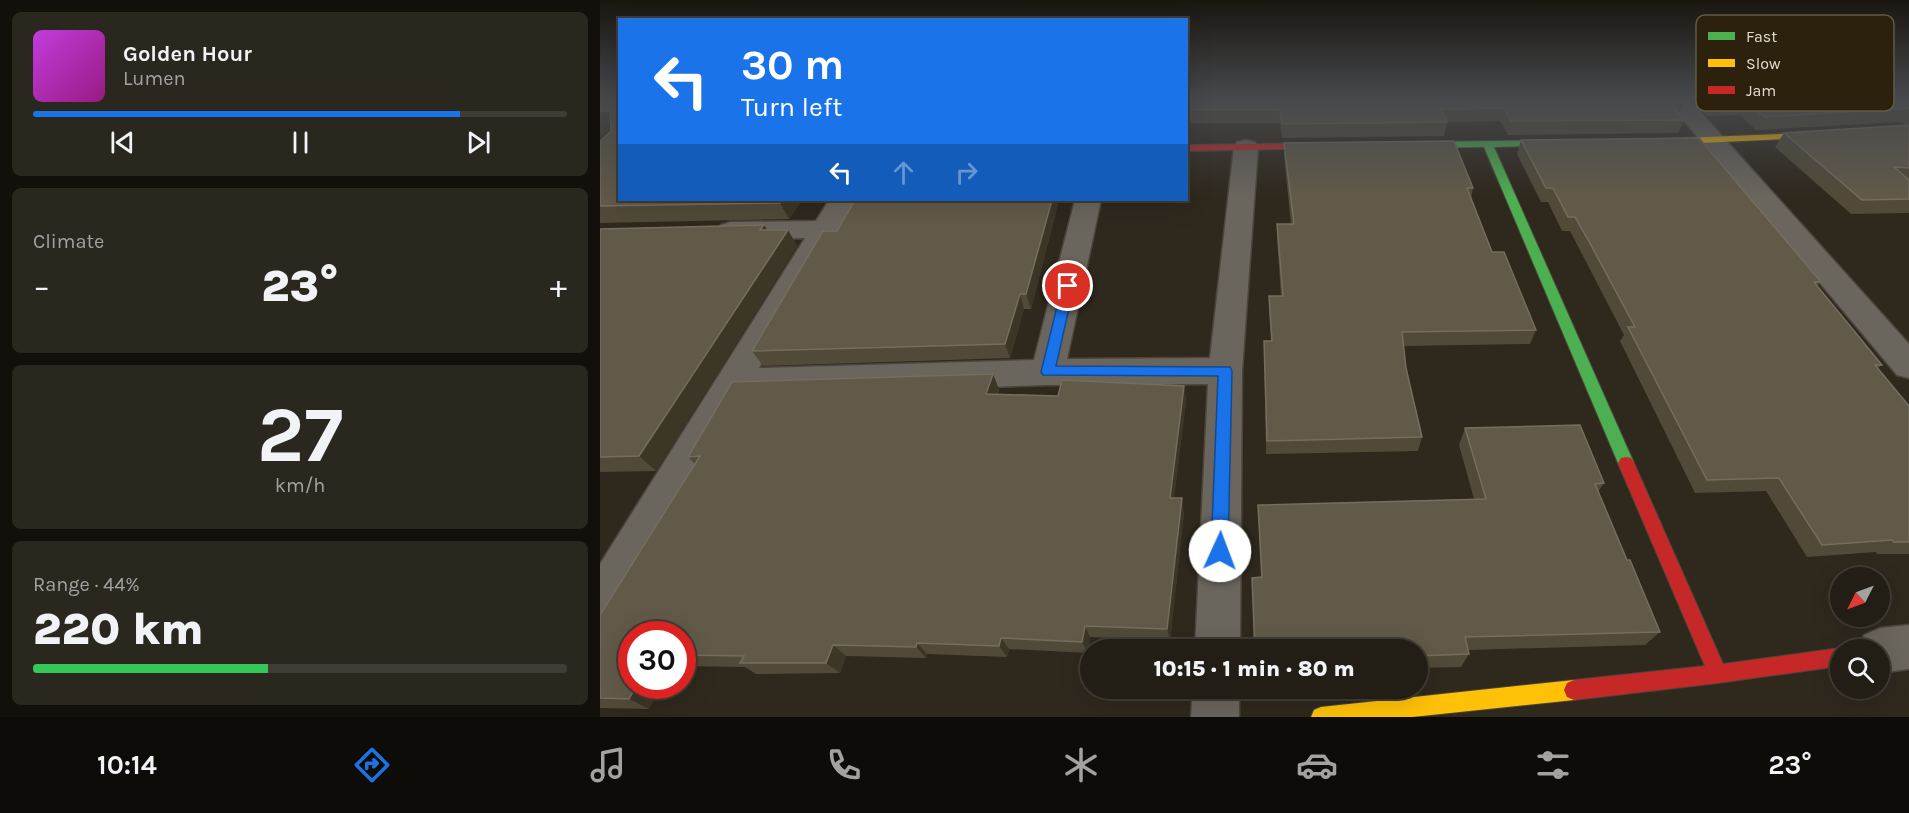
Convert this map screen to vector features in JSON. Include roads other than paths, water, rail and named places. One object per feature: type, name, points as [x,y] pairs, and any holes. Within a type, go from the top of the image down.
[{"type":"street","points":[[1703,130],[1909,366]]},
{"type":"street","points":[[1641,142],[1712,142],[1841,134]]},
{"type":"street","points":[[1396,145],[1582,143]]},
{"type":"street","points":[[1488,144],[1718,674]]},
{"type":"street","points":[[1188,148],[1338,146]]},
{"type":"street","points":[[1217,639],[1225,371],[1246,147]]},
{"type":"street","points":[[600,603],[841,201]]},
{"type":"street","points":[[1048,372],[1088,201]]},
{"type":"street","points":[[706,232],[825,229]]},
{"type":"street","points":[[731,382],[1048,372],[1225,371]]},
{"type":"street","points":[[1890,650],[1909,647]]},
{"type":"street","points":[[1322,717],[1462,710],[1830,658]]},
{"type":"street","points":[[1215,717],[1216,699]]}]
